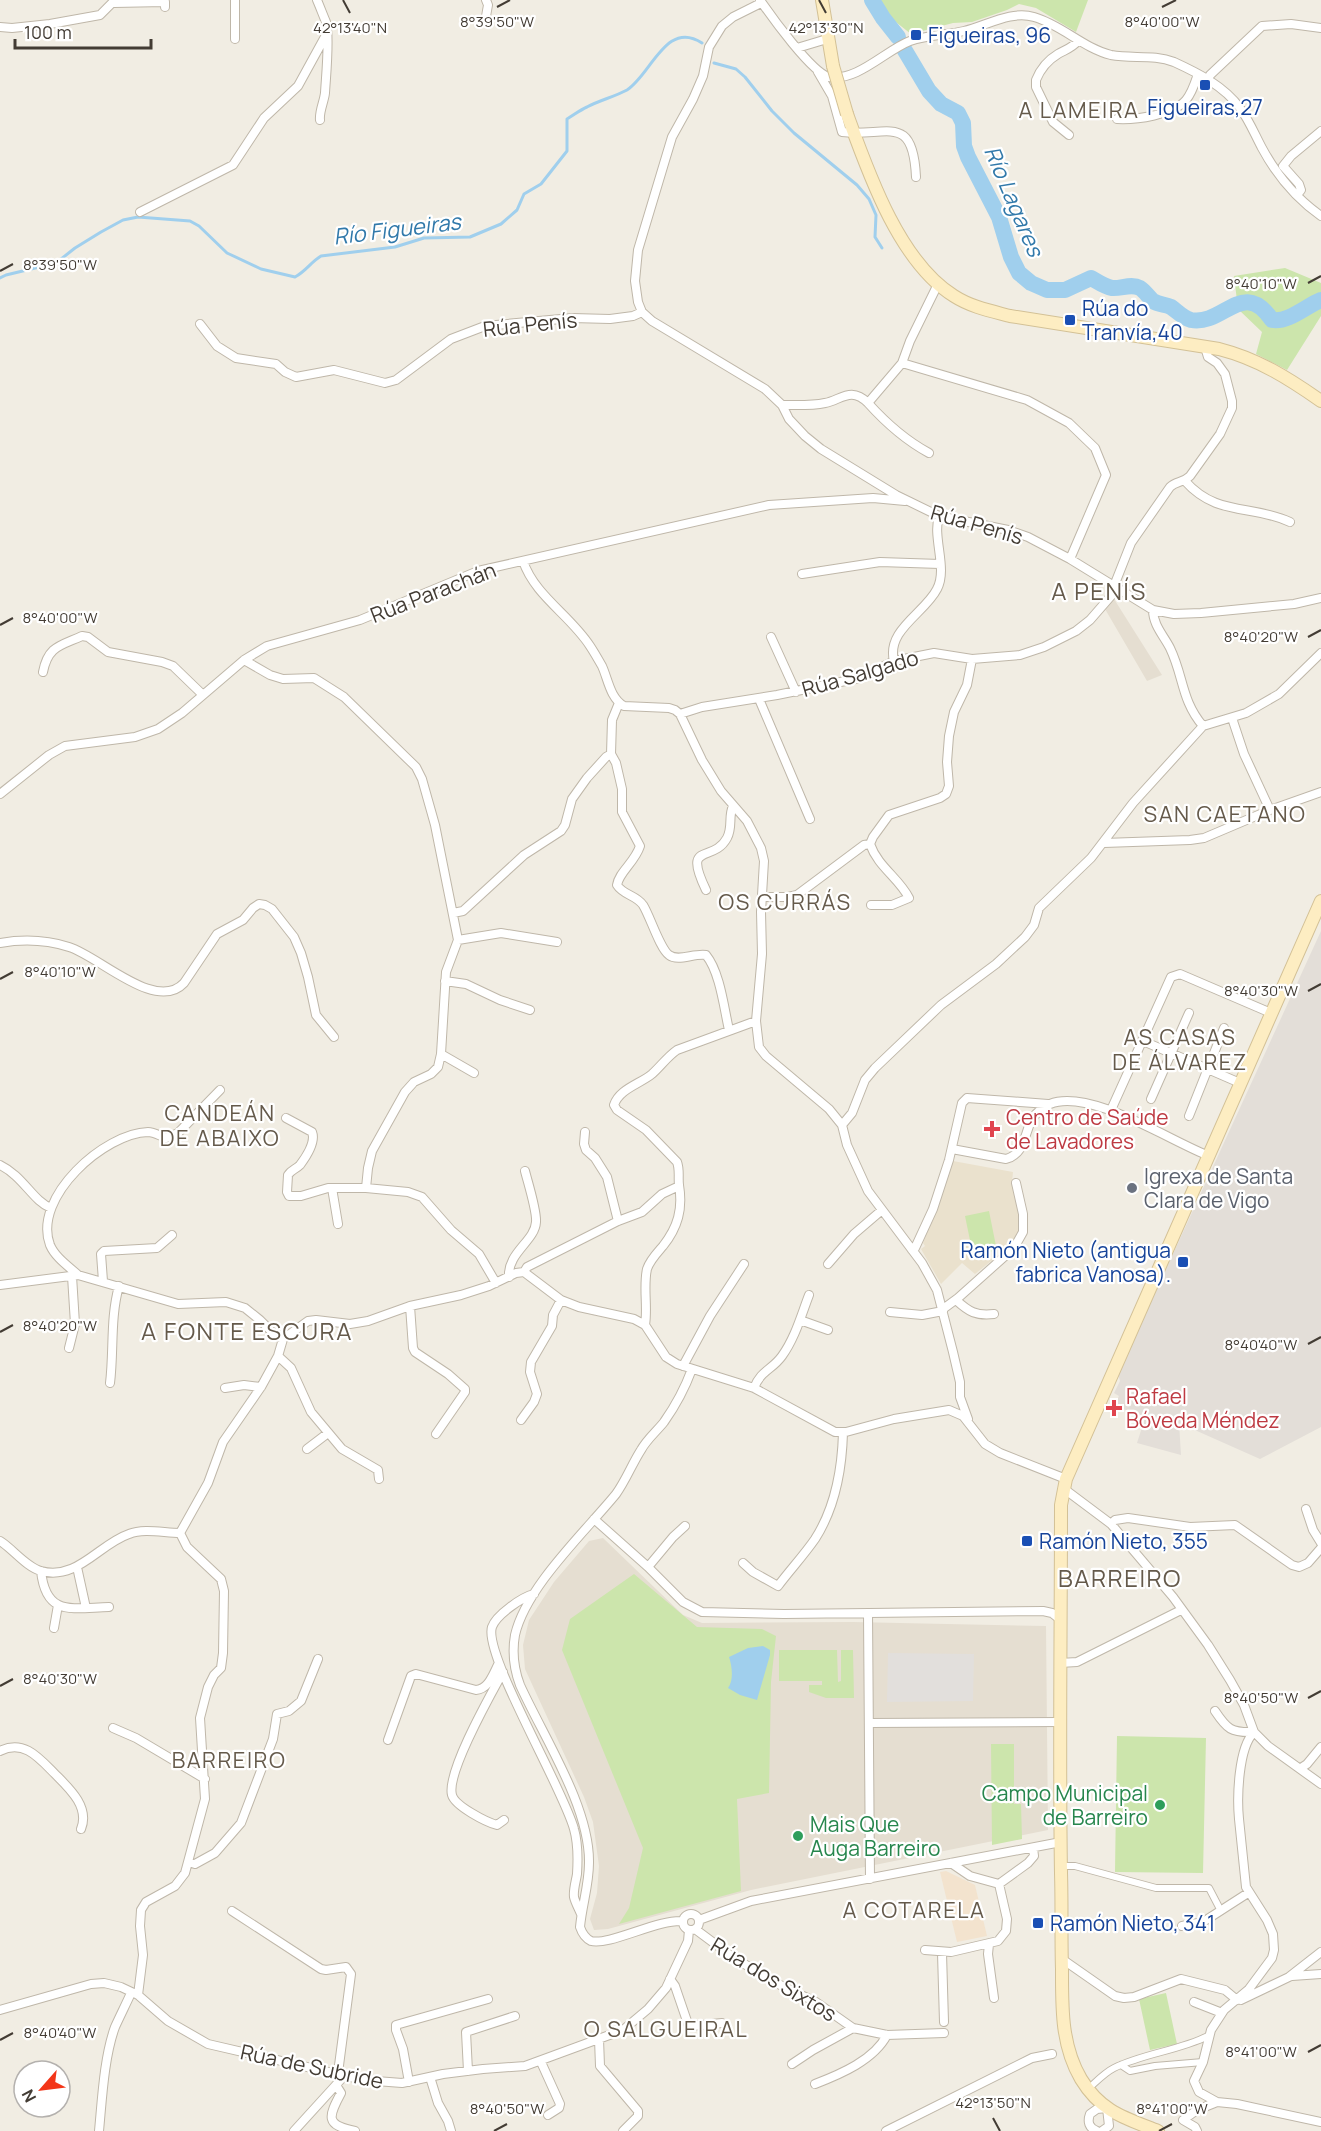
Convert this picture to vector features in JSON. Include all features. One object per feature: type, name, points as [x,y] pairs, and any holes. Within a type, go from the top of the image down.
[{"type":"main road","points":[[822,0],[833,66],[847,114],[871,177],[902,239],[920,267],[938,284],[954,296],[986,310],[1205,347],[1254,360],[1291,380],[1321,401]]},
{"type":"main road","points":[[1158,2131],[1125,2120],[1091,2093],[1074,2065],[1065,2033],[1061,1866],[1061,1505],[1064,1484],[1321,901]]},
{"type":"street","points":[[235,0],[235,39]]},
{"type":"street","points":[[317,0],[326,22],[325,93],[324,105],[319,115],[320,120]]},
{"type":"street","points":[[485,22],[488,5],[486,0]]},
{"type":"street","points":[[0,27],[31,26],[100,15],[115,1],[165,2],[165,7]]},
{"type":"street","points":[[642,312],[635,281],[638,250],[672,137],[693,99],[703,76],[709,47],[722,26],[760,1],[818,71],[832,96],[842,132],[890,130],[900,132],[909,142],[915,156],[916,177]]},
{"type":"street","points":[[818,71],[826,76],[834,77],[855,72],[878,62],[900,45],[913,40],[965,31],[1015,16],[1032,16],[1047,22],[1093,49],[1128,57],[1160,58],[1208,80],[1226,93],[1239,107],[1268,158],[1297,195],[1321,216]]},
{"type":"street","points":[[1208,80],[1209,75],[1262,26],[1291,24],[1321,28]]},
{"type":"street","points":[[140,212],[233,165],[264,118],[298,86],[326,35]]},
{"type":"street","points":[[797,48],[827,39]]},
{"type":"street","points":[[1069,135],[1053,122],[1036,87],[1036,80],[1049,61],[1057,54],[1074,46],[1078,41]]},
{"type":"street","points":[[1117,119],[1137,120],[1185,102],[1196,83],[1198,74]]},
{"type":"street","points":[[1297,195],[1301,190],[1299,184],[1283,166],[1291,156],[1321,131]]},
{"type":"street","points":[[868,403],[902,363],[910,341],[938,284]]},
{"type":"street","name":"Rúa Penís","points":[[200,324],[217,346],[236,358],[276,364],[285,372],[296,376],[334,370],[384,383],[396,380],[451,339],[485,326],[572,318],[610,319],[633,316],[642,312],[652,321],[765,389],[782,405],[789,419],[821,449],[908,501],[939,516],[1008,530],[1028,537],[1070,559],[1153,610],[1174,614],[1201,613],[1294,604],[1321,598]]},
{"type":"street","name":"Rúa Salgado","points":[[680,714],[702,707],[759,699],[860,678],[894,661],[934,653],[972,659],[1020,655],[1044,647],[1076,631],[1090,620],[1116,587],[1131,543],[1170,487],[1175,482],[1185,481],[1220,434],[1232,408],[1225,374],[1217,363],[1208,357],[1205,347]]},
{"type":"street","points":[[902,363],[1027,400],[1069,423],[1083,434],[1095,448],[1106,475],[1070,559]]},
{"type":"street","points":[[782,405],[825,403],[840,396],[853,395],[864,399],[885,422],[911,444],[929,453]]},
{"type":"street","points":[[1185,481],[1195,492],[1230,509],[1263,512],[1290,522]]},
{"type":"street","name":"Rúa Parachán","points":[[0,794],[49,755],[65,746],[135,737],[158,729],[182,713],[244,660],[267,646],[360,620],[478,572],[769,505],[873,498],[908,501]]},
{"type":"street","points":[[894,661],[893,643],[936,593],[940,585],[937,525],[939,516]]},
{"type":"street","points":[[523,561],[533,581],[587,642],[602,666],[612,693],[619,703],[624,706],[669,708],[680,714],[702,760],[733,806],[747,821],[761,848],[764,861],[762,954],[756,1021],[762,1052],[829,1109],[842,1125],[847,1145],[860,1176],[937,1290],[960,1382],[960,1397],[968,1420],[985,1444],[1000,1454],[1064,1484],[1111,1524],[1173,1597],[1191,1622],[1230,1680],[1244,1705],[1254,1732],[1268,1746],[1321,1784]]},
{"type":"street","points":[[802,574],[880,562],[940,564]]},
{"type":"street","points":[[1153,610],[1156,625],[1170,648],[1190,708],[1203,726]]},
{"type":"street","points":[[43,672],[45,660],[52,649],[82,636],[108,652],[173,666],[204,695]]},
{"type":"street","points":[[771,637],[796,692]]},
{"type":"street","points":[[842,1125],[852,1113],[865,1080],[875,1068],[941,1005],[996,964],[1025,937],[1034,926],[1039,908],[1091,858],[1133,803],[1203,726],[1246,713],[1279,694],[1321,653]]},
{"type":"street","points":[[870,844],[889,815],[946,794],[949,786],[947,762],[949,736],[954,712],[968,686],[972,659]]},
{"type":"street","points":[[244,660],[270,675],[283,679],[314,678],[344,697],[416,767],[422,779],[435,825],[458,940],[446,972],[441,1054],[438,1067],[431,1074],[414,1082],[400,1101],[372,1151],[366,1188]]},
{"type":"street","points":[[759,699],[810,819]]},
{"type":"street","points":[[619,703],[612,720],[611,754],[616,763],[622,789],[621,812],[640,846],[637,857],[618,880],[617,885],[620,890],[639,899],[669,956],[676,958],[706,955],[718,983],[729,1030]]},
{"type":"street","points":[[1232,718],[1244,754],[1270,810]]},
{"type":"street","points":[[453,914],[463,911],[532,848],[561,831],[565,825],[572,799],[586,778],[611,754]]},
{"type":"street","points":[[1104,843],[1204,838],[1270,810],[1321,792]]},
{"type":"street","points":[[706,890],[697,867],[698,859],[701,854],[723,844],[729,836],[730,813],[733,806]]},
{"type":"street","points":[[762,897],[797,895],[864,845],[870,844]]},
{"type":"street","points":[[870,844],[885,870],[904,887],[909,898],[892,905],[871,905]]},
{"type":"street","points":[[0,943],[39,941],[70,948],[128,980],[157,992],[167,993],[178,989],[184,983],[217,934],[243,920],[259,904],[265,905],[272,909],[294,937],[301,952],[316,1015],[334,1036]]},
{"type":"street","points":[[458,940],[501,933],[557,942]]},
{"type":"street","points":[[1111,1110],[1171,977],[1180,974],[1271,1013]]},
{"type":"street","points":[[445,981],[466,984],[500,1000],[530,1010]]},
{"type":"street","points":[[1151,1099],[1189,1013]]},
{"type":"street","points":[[645,1325],[647,1270],[651,1260],[668,1239],[679,1218],[681,1200],[679,1168],[677,1162],[646,1130],[617,1110],[614,1105],[615,1101],[620,1094],[654,1072],[668,1056],[677,1050],[756,1021]]},
{"type":"street","points":[[1188,1116],[1224,1028]]},
{"type":"street","points":[[1143,1041],[1240,1083]]},
{"type":"street","points":[[441,1054],[474,1073]]},
{"type":"street","points":[[69,1348],[75,1324],[75,1276],[56,1254],[50,1243],[49,1222],[51,1208],[64,1185],[110,1143],[128,1135],[151,1132],[166,1138],[178,1133],[220,1090]]},
{"type":"street","points":[[912,1250],[933,1209],[952,1149],[959,1108],[967,1098],[1048,1104],[1073,1101],[1088,1103],[1111,1110],[1209,1156]]},
{"type":"street","points":[[1020,1102],[1032,1120]]},
{"type":"street","points":[[952,1149],[1006,1159],[1014,1157],[1022,1147],[1034,1115],[1048,1104]]},
{"type":"street","points":[[286,1118],[312,1132],[314,1136],[314,1141],[299,1166],[288,1175],[287,1192],[289,1196],[301,1196],[332,1188],[366,1188],[408,1192],[422,1197],[451,1230],[480,1254],[496,1283]]},
{"type":"street","points":[[585,1132],[586,1150],[595,1158],[607,1177],[618,1221]]},
{"type":"street","points":[[0,1166],[11,1170],[42,1204],[51,1208]]},
{"type":"street","points":[[509,1276],[508,1269],[536,1222],[525,1171]]},
{"type":"street","points":[[890,1312],[922,1316],[943,1310],[1014,1248],[1023,1232],[1023,1214],[1016,1183]]},
{"type":"street","points":[[180,1533],[208,1483],[223,1442],[261,1387],[278,1356],[283,1339],[308,1321],[350,1324],[368,1321],[410,1306],[461,1295],[496,1283],[524,1272],[527,1268],[618,1221],[642,1212],[662,1194],[679,1186]]},
{"type":"street","points":[[332,1188],[338,1224]]},
{"type":"street","points":[[828,1264],[854,1234],[882,1210]]},
{"type":"street","points":[[103,1281],[101,1254],[104,1251],[157,1248],[172,1235]]},
{"type":"street","points":[[699,1920],[693,1914],[683,1921],[668,1921],[598,1941],[590,1940],[584,1935],[580,1927],[590,1864],[587,1836],[582,1817],[524,1694],[515,1668],[515,1636],[534,1594],[621,1486],[641,1449],[664,1423],[683,1391],[688,1367],[710,1316],[744,1264]]},
{"type":"street","points":[[524,1272],[561,1300],[579,1307],[634,1319],[645,1325],[666,1357],[688,1367],[754,1388],[835,1432],[949,1410],[957,1412],[968,1420]]},
{"type":"street","points":[[0,1285],[75,1276],[103,1281],[178,1304],[226,1302],[245,1308],[276,1336],[283,1339]]},
{"type":"street","points":[[110,1383],[113,1319],[119,1286]]},
{"type":"street","points":[[754,1388],[763,1372],[782,1356],[800,1320],[809,1295]]},
{"type":"street","points":[[521,1420],[537,1394],[530,1372],[531,1362],[552,1326],[553,1316],[561,1300]]},
{"type":"street","points":[[956,1300],[970,1313],[980,1316],[994,1314]]},
{"type":"street","points":[[410,1306],[415,1353],[448,1374],[465,1389],[436,1434]]},
{"type":"street","points":[[800,1320],[828,1329]]},
{"type":"street","points":[[278,1356],[291,1368],[310,1412],[342,1449],[378,1470],[379,1479]]},
{"type":"street","points":[[225,1388],[244,1385],[261,1387]]},
{"type":"street","points":[[949,1410],[960,1397]]},
{"type":"street","points":[[743,1563],[753,1572],[778,1586],[817,1537],[831,1504],[840,1471],[843,1432]]},
{"type":"street","points":[[307,1449],[328,1433]]},
{"type":"street","points":[[1306,1509],[1313,1530],[1321,1543]]},
{"type":"street","points":[[1111,1524],[1115,1520],[1128,1518],[1190,1527],[1235,1525],[1292,1565],[1299,1567],[1308,1563],[1321,1548]]},
{"type":"street","points":[[594,1519],[683,1602],[702,1612],[1043,1611],[1052,1613],[1061,1620]]},
{"type":"street","points":[[648,1567],[685,1526]]},
{"type":"street","points":[[0,1541],[32,1566],[41,1571],[54,1572],[77,1567],[127,1534],[137,1532],[180,1533]]},
{"type":"street","points":[[99,2131],[103,2088],[114,2029],[135,1994],[143,1955],[141,1910],[146,1902],[175,1886],[185,1873],[206,1799],[200,1718],[208,1688],[214,1675],[221,1668],[224,1591],[221,1579],[187,1547],[180,1533]]},
{"type":"street","points":[[77,1567],[86,1608]]},
{"type":"street","points":[[41,1571],[46,1596],[52,1602],[58,1605],[86,1608],[109,1607]]},
{"type":"street","points":[[534,1594],[520,1599],[495,1622],[491,1637],[501,1667],[565,1804],[574,1829],[577,1850],[574,1897],[581,1914]]},
{"type":"street","points":[[54,1628],[58,1605]]},
{"type":"street","points":[[1060,1663],[1077,1662],[1181,1610]]},
{"type":"street","points":[[868,1613],[870,1879]]},
{"type":"street","points":[[189,1862],[195,1864],[215,1853],[241,1823],[273,1739],[277,1714],[290,1711],[301,1701],[318,1659]]},
{"type":"street","points":[[388,1740],[411,1676],[416,1674],[476,1690],[487,1686],[501,1667]]},
{"type":"street","points":[[501,1667],[463,1750],[452,1791],[458,1803],[485,1822],[497,1825],[504,1820]]},
{"type":"street","points":[[1215,1711],[1230,1730],[1254,1732]]},
{"type":"street","points":[[870,1723],[1060,1722]]},
{"type":"street","points":[[113,1728],[136,1738],[205,1779]]},
{"type":"street","points":[[1254,1732],[1247,1740],[1242,1761],[1238,1808],[1248,1893],[1267,1920],[1273,1934],[1274,1950],[1272,1958],[1249,1989],[1222,2013],[1208,2036],[1203,2062],[1194,2081],[1205,2097],[1217,2102],[1321,2122]]},
{"type":"street","points":[[0,1751],[11,1746],[20,1747],[40,1757],[76,1797],[84,1822],[81,1829]]},
{"type":"street","points":[[1301,1768],[1321,1747]]},
{"type":"street","points":[[699,1920],[751,1901],[1061,1842]]},
{"type":"street","points":[[999,1884],[1028,1863],[1034,1856],[1034,1848]]},
{"type":"street","points":[[951,1863],[970,1876],[999,1884]]},
{"type":"street","points":[[1061,1866],[1075,1866],[1156,1888],[1209,1888],[1221,1911]]},
{"type":"street","points":[[925,1950],[942,1953],[998,1941],[1006,1930],[1007,1919],[999,1884]]},
{"type":"street","points":[[1182,1926],[1203,1923],[1248,1893]]},
{"type":"street","points":[[232,1911],[321,1969],[346,1967],[350,1970],[342,2074],[336,2085],[294,2131]]},
{"type":"street","points":[[683,1921],[686,1928],[692,1930],[699,1924],[699,1920]]},
{"type":"street","name":"Rúa de Subride","points":[[0,2010],[91,1984],[104,1983],[121,1987],[135,1994],[168,2021],[208,2044],[381,2082],[409,2082],[468,2071],[510,2068],[541,2062],[622,2030],[640,2016],[666,1988],[692,1930]]},
{"type":"street","name":"Rúa dos Sixtos","points":[[692,1930],[782,1986],[816,2002],[853,2028],[887,2035],[944,2032]]},
{"type":"street","points":[[989,1944],[988,1954],[994,1998]]},
{"type":"street","points":[[1237,2001],[1246,1999],[1289,1977],[1321,1952]]},
{"type":"street","points":[[942,1953],[944,2022]]},
{"type":"street","points":[[1062,1959],[1115,1996],[1134,1997],[1181,1979],[1225,1990],[1237,2001]]},
{"type":"street","points":[[1289,1977],[1321,1974]]},
{"type":"street","points":[[670,1979],[675,1986],[688,2024],[722,2023]]},
{"type":"street","points":[[409,2082],[396,2025],[488,1999]]},
{"type":"street","points":[[1194,2002],[1222,2013]]},
{"type":"street","points":[[468,2071],[466,2032],[515,2016]]},
{"type":"street","name":"Rúa dos Sixtos","points":[[792,2064],[853,2028]]},
{"type":"street","points":[[815,2084],[839,2074],[876,2051],[887,2035]]},
{"type":"street","points":[[1090,2129],[1088,2118],[1093,2110],[1091,2093],[1106,2074],[1121,2065],[1151,2054],[1179,2049],[1208,2036]]},
{"type":"street","points":[[599,2039],[600,2066],[638,2112],[638,2116],[622,2131]]},
{"type":"street","points":[[886,2131],[1032,2058],[1052,2054]]},
{"type":"street","points":[[541,2062],[560,2104],[559,2108],[548,2115]]},
{"type":"street","points":[[1121,2065],[1130,2071],[1155,2066],[1203,2062]]},
{"type":"street","points":[[430,2077],[438,2103],[451,2131]]},
{"type":"street","points":[[336,2085],[341,2093],[331,2118],[333,2123],[338,2127],[355,2131]]},
{"type":"street","points":[[1197,2131],[1195,2127],[1183,2120],[1197,2110],[1217,2102]]},
{"type":"street","points":[[1093,2110],[1107,2108],[1106,2128],[1125,2120]]},
{"type":"shaded area","points":[[1114,599],[1162,675],[1147,681],[1105,609]]},
{"type":"shaded area","points":[[1321,931],[1321,1427],[1260,1459],[1179,1423],[1181,1455],[1137,1443],[1144,1421],[1115,1404],[1119,1396],[1114,1393],[1120,1381],[1118,1374]]},
{"type":"shaded area","points":[[953,1161],[1013,1172],[1012,1182],[1022,1221],[1021,1231],[1010,1246],[975,1274],[962,1263],[941,1284],[921,1249],[925,1246],[923,1243]]},
{"type":"shaded area","points":[[603,1538],[683,1615],[702,1623],[853,1622],[1046,1626],[1048,1830],[751,1890],[608,1929],[594,1930],[590,1919],[597,1893],[599,1866],[593,1822],[584,1797],[525,1669],[523,1645],[529,1620],[554,1582],[589,1541]]},
{"type":"shaded area","points":[[888,1653],[974,1654],[973,1701],[887,1702]]},
{"type":"shaded area","points":[[946,1871],[975,1885],[987,1936],[957,1942],[940,1872]]},
{"type":"green space","points":[[877,0],[1088,0],[1076,32],[1036,8],[1019,4],[972,22],[953,23],[911,34],[892,19]]},
{"type":"green space","points":[[1285,268],[1321,283],[1321,316],[1287,370],[1256,354],[1262,332],[1238,309],[1234,276]]},
{"type":"green space","points":[[989,1211],[997,1251],[973,1255],[965,1216]]},
{"type":"green space","points":[[634,1574],[697,1627],[762,1629],[776,1636],[771,1682],[769,1793],[737,1799],[741,1891],[619,1924],[629,1908],[643,1848],[562,1650],[570,1619]]},
{"type":"green space","points":[[779,1650],[837,1650],[838,1682],[841,1681],[841,1650],[853,1650],[854,1698],[826,1698],[809,1692],[809,1685],[822,1685],[822,1681],[779,1681]]},
{"type":"green space","name":"Campo Municipal de Barreiro","points":[[1117,1736],[1206,1738],[1203,1873],[1115,1872]]},
{"type":"green space","points":[[991,1744],[1014,1744],[1014,1804],[1021,1804],[1022,1839],[992,1845]]},
{"type":"green space","points":[[1166,1993],[1177,2044],[1150,2050],[1139,1999]]},
{"type":"water","points":[[763,1646],[770,1650],[770,1655],[757,1700],[740,1695],[728,1688],[732,1677],[729,1657],[748,1648]]},
{"type":"waterway","name":"Río Lagares","points":[[872,0],[898,37]]},
{"type":"waterway","name":"Río Figueiras","points":[[0,278],[56,263],[101,232],[123,220],[138,217],[190,221],[199,226],[227,253],[261,269],[295,277],[321,256],[395,247],[424,238],[470,237],[501,224],[517,210],[524,194],[541,184],[567,151],[567,119],[627,90],[636,83],[669,43],[678,38],[689,38],[702,43]]},
{"type":"waterway","name":"Río Lagares","points":[[904,49],[929,91],[941,104],[958,113],[963,123],[964,146],[968,157],[999,217],[1011,257],[1019,273],[1031,283],[1047,290],[1065,290],[1091,278],[1112,288],[1137,287],[1153,301],[1171,307],[1191,320],[1203,320],[1242,303],[1252,303],[1262,308],[1272,320],[1278,320],[1291,317],[1321,300]]},
{"type":"waterway","name":"Río Figueiras","points":[[714,63],[736,69],[794,133],[857,185],[869,199],[876,215],[875,237],[882,248]]},
{"type":"place","name":"Figueiras, 96","points":[[916,35]]},
{"type":"place","name":"Figueiras,27","points":[[1205,85]]},
{"type":"place","name":"Rúa do Tranvía,40","points":[[1070,320]]},
{"type":"place","name":"Centro de Saúde de Lavadores","points":[[992,1129]]},
{"type":"place","name":"Igrexa de Santa Clara de Vigo","points":[[1132,1188]]},
{"type":"place","name":"Ramón Nieto (antigua fabrica Vanosa).","points":[[1183,1262]]},
{"type":"place","name":"Rafael Bóveda Méndez","points":[[1114,1408]]},
{"type":"place","name":"Ramón Nieto, 355","points":[[1027,1541]]},
{"type":"place","name":"Campo Municipal de Barreiro","points":[[1160,1805]]},
{"type":"place","name":"Mais Que Auga Barreiro","points":[[798,1836]]},
{"type":"place","name":"Ramón Nieto, 341","points":[[1038,1923]]},
{"type":"district","name":"A LAMEIRA","points":[[1079,110]]},
{"type":"district","name":"A PENÍS","points":[[1099,590]]},
{"type":"district","name":"SAN CAETANO","points":[[1225,814]]},
{"type":"district","name":"OS CURRÁS","points":[[785,902]]},
{"type":"district","name":"AS CASAS DE ÁLVAREZ","points":[[1180,1050]]},
{"type":"district","name":"CANDEÁN DE ABAIXO","points":[[220,1126]]},
{"type":"district","name":"A FONTE ESCURA","points":[[247,1330]]},
{"type":"district","name":"BARREIRO","points":[[1120,1577]]},
{"type":"district","name":"BARREIRO","points":[[229,1760]]},
{"type":"district","name":"A COTARELA","points":[[914,1910]]},
{"type":"district","name":"O SALGUEIRAL","points":[[666,2029]]}]
